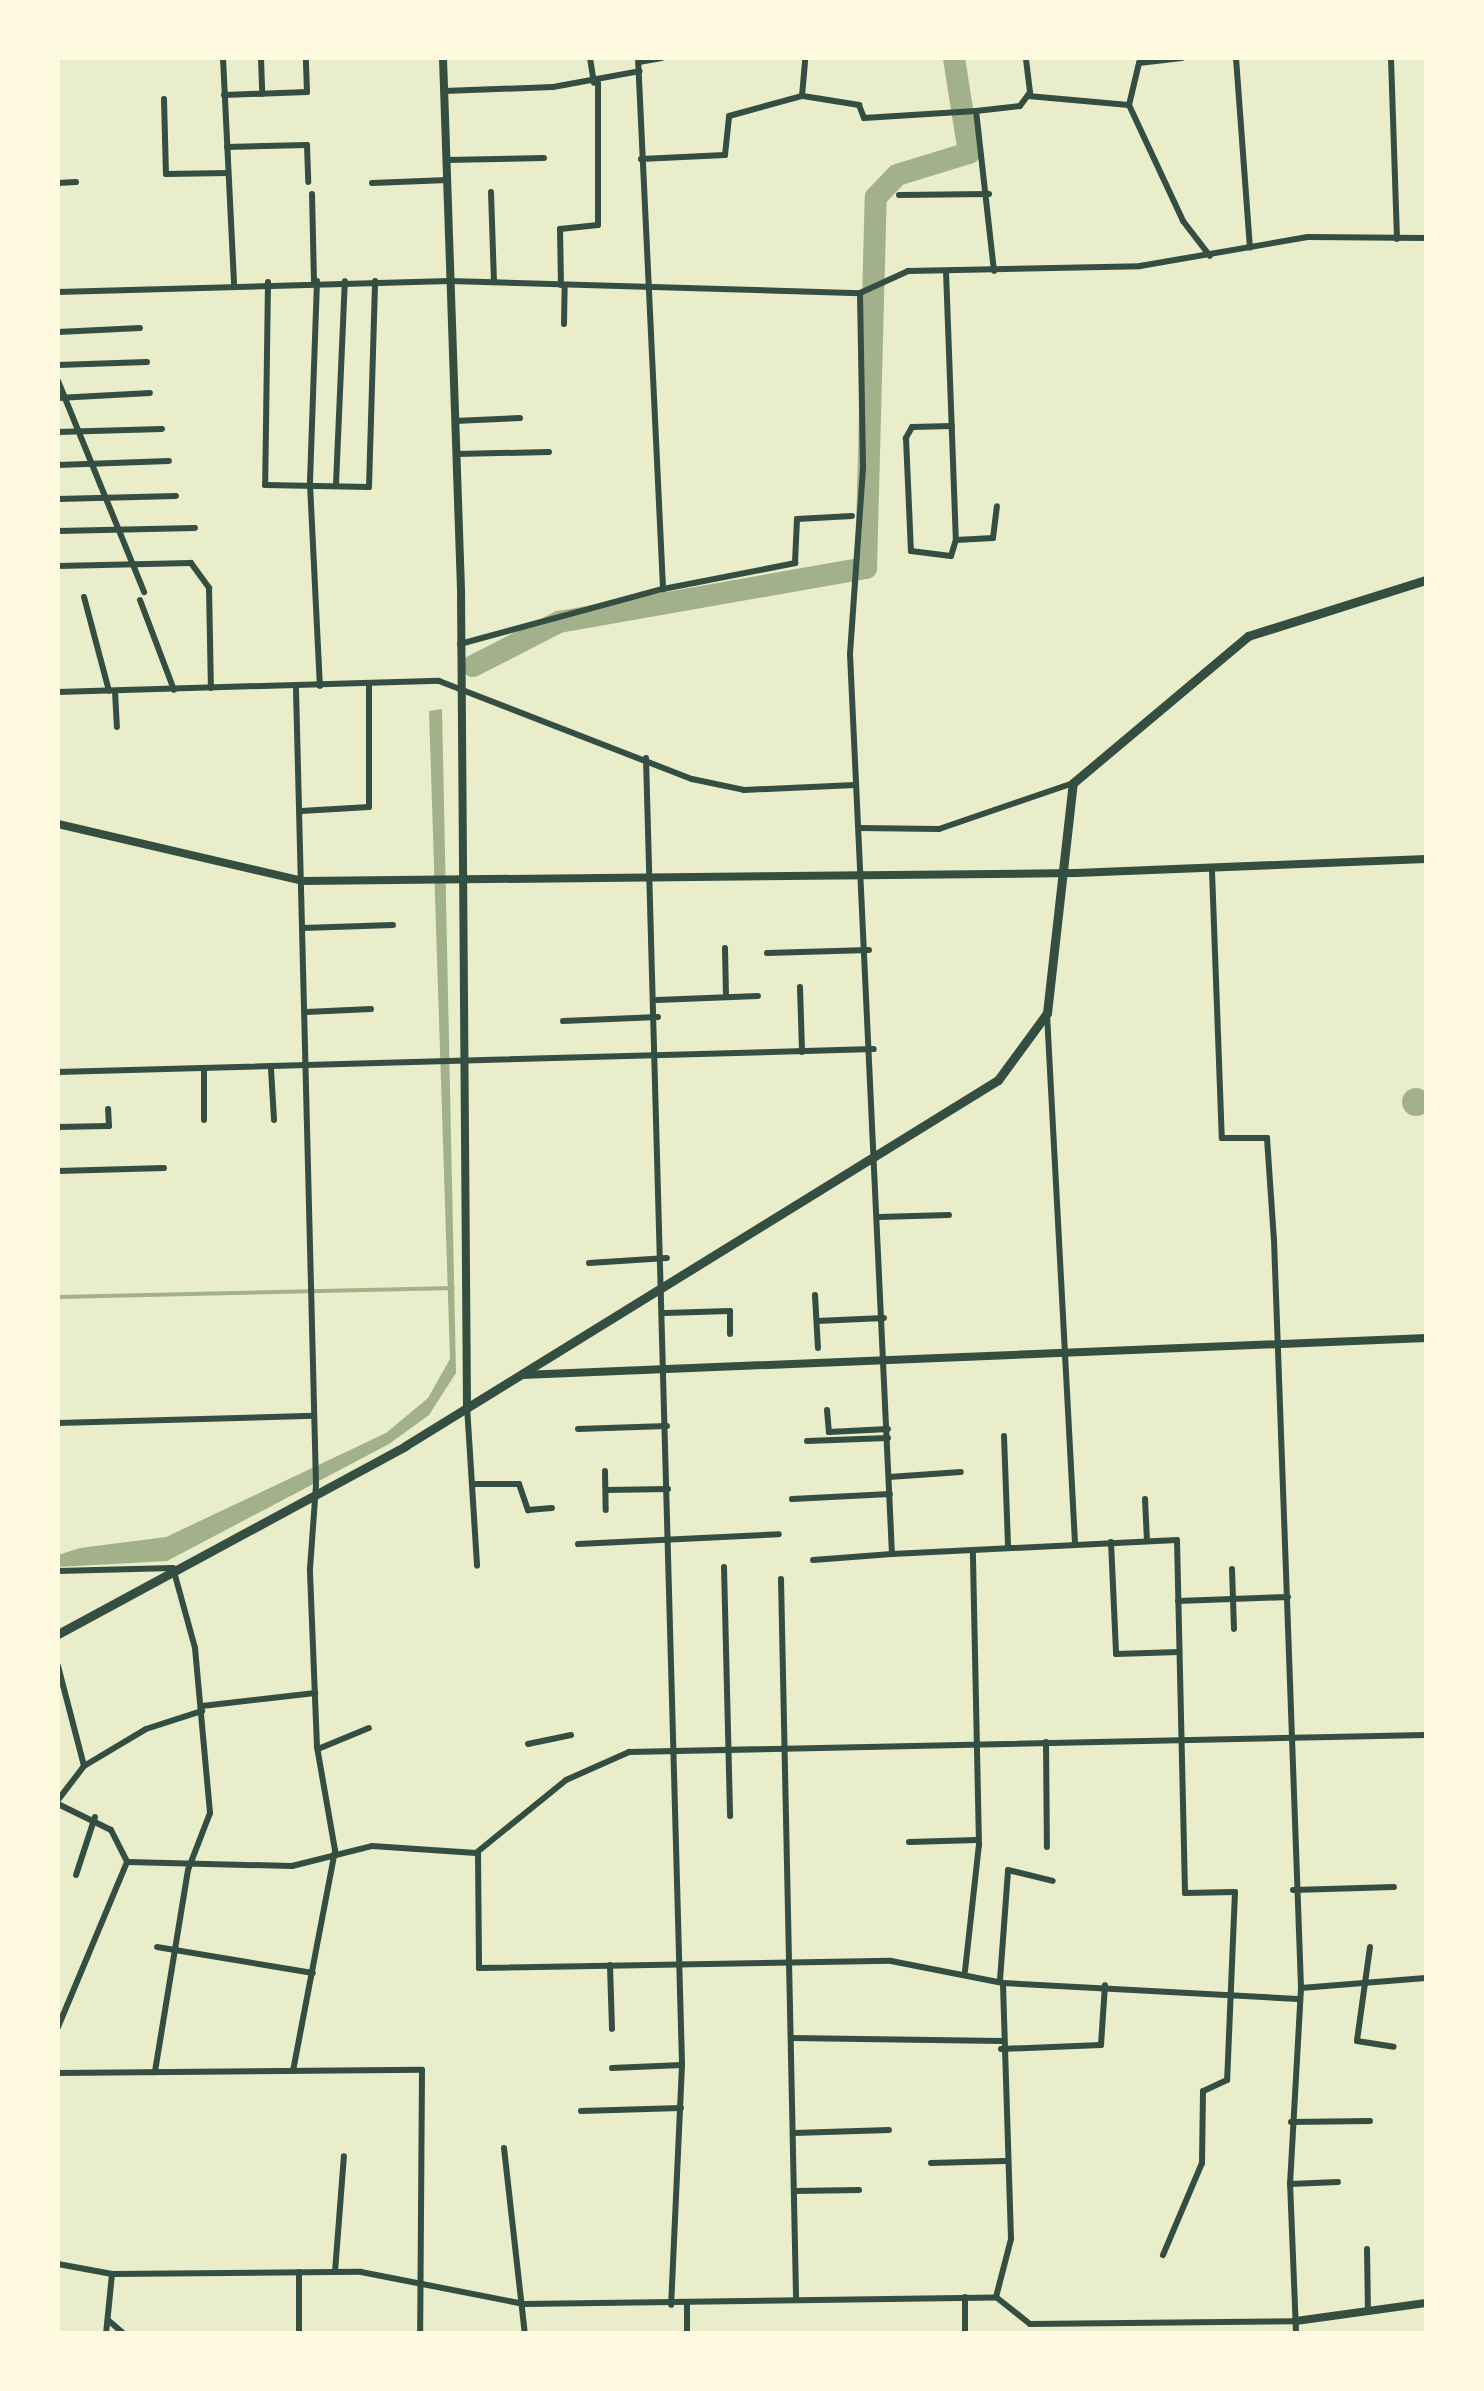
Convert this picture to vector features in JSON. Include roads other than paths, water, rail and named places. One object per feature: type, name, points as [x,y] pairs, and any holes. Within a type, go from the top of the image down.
[{"type":"main road","points":[[58,1634],[466,1405],[998,1080],[1047,1013],[1074,783],[1248,636],[1426,580]]},
{"type":"street","points":[[223,58],[234,283]]},
{"type":"street","points":[[261,58],[262,94]]},
{"type":"street","points":[[224,95],[307,92],[306,58]]},
{"type":"street","points":[[443,58],[460,644],[457,883],[466,1405],[477,1566]]},
{"type":"street","points":[[564,324],[560,229],[598,225],[596,83],[590,58]]},
{"type":"street","points":[[444,90],[596,83],[662,58]]},
{"type":"street","points":[[802,96],[805,58]]},
{"type":"street","points":[[640,159],[724,155],[728,116],[802,96],[860,105],[864,118],[1020,106],[1028,96],[1026,58]]},
{"type":"street","points":[[1182,58],[1139,63],[1129,106],[1210,256]]},
{"type":"street","points":[[1236,58],[1250,246]]},
{"type":"street","points":[[1392,58],[1397,239]]},
{"type":"street","points":[[639,64],[640,159],[656,288],[664,588]]},
{"type":"street","points":[[1028,96],[1129,106]]},
{"type":"street","points":[[164,99],[166,174],[228,172]]},
{"type":"street","points":[[976,111],[994,271]]},
{"type":"street","points":[[227,147],[307,144],[308,182]]},
{"type":"street","points":[[446,160],[544,158]]},
{"type":"street","points":[[372,183],[448,180]]},
{"type":"street","points":[[58,183],[76,182]]},
{"type":"street","points":[[491,192],[494,282]]},
{"type":"street","points":[[312,194],[316,281],[312,486],[320,686]]},
{"type":"street","points":[[899,196],[988,194]]},
{"type":"street","points":[[58,292],[268,282],[450,281],[860,293],[882,276],[1210,256],[1250,246],[1426,238]]},
{"type":"street","points":[[946,271],[952,426],[956,540],[951,556],[911,551],[906,438],[912,427],[952,426]]},
{"type":"street","points":[[336,484],[345,281]]},
{"type":"street","points":[[268,282],[266,485],[368,487],[375,281]]},
{"type":"street","points":[[860,293],[862,468],[852,516],[849,582],[855,786],[874,1049],[892,1554]]},
{"type":"street","points":[[58,332],[140,328]]},
{"type":"street","points":[[58,365],[147,362]]},
{"type":"street","points":[[58,381],[61,398],[134,565],[174,690]]},
{"type":"street","points":[[61,398],[150,394]]},
{"type":"street","points":[[455,421],[520,418]]},
{"type":"street","points":[[58,432],[162,429]]},
{"type":"street","points":[[456,454],[549,452]]},
{"type":"street","points":[[58,465],[170,462]]},
{"type":"street","points":[[58,499],[176,496]]},
{"type":"street","points":[[956,540],[993,538],[997,506]]},
{"type":"street","points":[[460,644],[664,588],[795,563],[796,520],[852,516]]},
{"type":"street","points":[[58,531],[196,528]]},
{"type":"street","points":[[58,566],[191,563],[208,588],[211,688]]},
{"type":"street","points":[[84,597],[112,691],[117,727]]},
{"type":"street","points":[[58,692],[368,684],[457,688],[744,790],[855,786]]},
{"type":"street","points":[[300,811],[370,807],[368,684]]},
{"type":"street","points":[[293,2071],[333,1862],[318,1749],[315,1692],[316,1464],[296,688]]},
{"type":"street","points":[[646,758],[668,1282],[668,1490],[682,2065],[671,2305]]},
{"type":"street","points":[[859,828],[939,828],[1074,783]]},
{"type":"street","points":[[58,824],[302,881],[457,883],[651,877],[1061,874],[1212,871],[1426,859]]},
{"type":"street","points":[[1212,871],[1222,1138],[1267,1138],[1288,1597],[1293,1890],[1301,1988],[1290,2184],[1296,2334]]},
{"type":"street","points":[[303,928],[393,925]]},
{"type":"street","points":[[725,948],[726,997]]},
{"type":"street","points":[[767,954],[869,950]]},
{"type":"street","points":[[800,987],[802,1052]]},
{"type":"street","points":[[657,1000],[758,996]]},
{"type":"street","points":[[306,1012],[371,1009]]},
{"type":"street","points":[[1047,1013],[1075,1543]]},
{"type":"street","points":[[563,1021],[658,1017]]},
{"type":"street","points":[[58,1072],[459,1066],[874,1049]]},
{"type":"street","points":[[271,1069],[274,1120]]},
{"type":"street","points":[[204,1070],[204,1120]]},
{"type":"street","points":[[58,1127],[109,1126],[108,1109]]},
{"type":"street","points":[[58,1171],[164,1168]]},
{"type":"street","points":[[880,1217],[949,1215]]},
{"type":"street","points":[[589,1263],[666,1258]]},
{"type":"street","points":[[815,1295],[818,1348]]},
{"type":"street","points":[[665,1313],[730,1311],[730,1334]]},
{"type":"street","points":[[817,1321],[884,1318]]},
{"type":"street","points":[[513,1376],[1426,1338]]},
{"type":"street","points":[[827,1410],[829,1432],[888,1433]]},
{"type":"street","points":[[58,1423],[314,1416]]},
{"type":"street","points":[[578,1429],[667,1426]]},
{"type":"street","points":[[807,1441],[888,1433]]},
{"type":"street","points":[[1004,1436],[1008,1546]]},
{"type":"street","points":[[605,1472],[606,1510]]},
{"type":"street","points":[[889,1477],[960,1472]]},
{"type":"street","points":[[473,1484],[518,1484],[528,1510],[552,1508]]},
{"type":"street","points":[[606,1490],[668,1490]]},
{"type":"street","points":[[792,1499],[890,1494]]},
{"type":"street","points":[[1145,1499],[1147,1541]]},
{"type":"street","points":[[578,1544],[780,1534]]},
{"type":"street","points":[[813,1560],[1008,1546],[1177,1540],[1185,1893],[1235,1892],[1227,2080],[1203,2091],[1202,2164],[1163,2255]]},
{"type":"street","points":[[1111,1542],[1116,1654],[1179,1652]]},
{"type":"street","points":[[966,1972],[977,1840],[972,1550]]},
{"type":"street","points":[[724,1566],[730,1816]]},
{"type":"street","points":[[58,1571],[174,1568],[202,1708],[210,1813],[188,1870],[178,1952],[155,2072]]},
{"type":"street","points":[[1232,1569],[1234,1629]]},
{"type":"street","points":[[781,1578],[796,2298]]},
{"type":"street","points":[[1178,1601],[1288,1597]]},
{"type":"street","points":[[58,1666],[84,1766]]},
{"type":"street","points":[[58,2026],[126,1862],[120,1840],[95,1817],[58,1802],[84,1766],[146,1729],[202,1708],[315,1692]]},
{"type":"street","points":[[318,1749],[369,1728]]},
{"type":"street","points":[[528,1744],[571,1736]]},
{"type":"street","points":[[126,1862],[188,1870],[333,1862],[372,1846],[478,1852],[566,1780],[622,1753],[1426,1736]]},
{"type":"street","points":[[1046,1742],[1048,1847]]},
{"type":"street","points":[[76,1875],[95,1817]]},
{"type":"street","points":[[909,1842],[977,1840]]},
{"type":"street","points":[[478,1852],[478,1968],[789,1963],[966,1972],[1001,1982],[1105,1985],[1228,1999],[1298,1999]]},
{"type":"street","points":[[996,2297],[1011,2239],[1005,2162],[1001,1982],[1008,1870],[1053,1881]]},
{"type":"street","points":[[1293,1890],[1394,1887]]},
{"type":"street","points":[[157,1946],[313,1973]]},
{"type":"street","points":[[1370,1947],[1360,1985],[1358,2046],[1394,2047]]},
{"type":"street","points":[[610,1965],[612,2029]]},
{"type":"street","points":[[1301,1988],[1426,1978]]},
{"type":"street","points":[[791,2038],[1101,2046],[1105,1985]]},
{"type":"street","points":[[612,2068],[682,2065]]},
{"type":"street","points":[[58,2073],[422,2070],[420,2334]]},
{"type":"street","points":[[582,2111],[682,2108]]},
{"type":"street","points":[[1291,2122],[1370,2121]]},
{"type":"street","points":[[794,2134],[889,2130]]},
{"type":"street","points":[[504,2148],[526,2334]]},
{"type":"street","points":[[335,2272],[344,2156]]},
{"type":"street","points":[[931,2163],[1005,2162]]},
{"type":"street","points":[[1290,2184],[1338,2182]]},
{"type":"street","points":[[796,2191],[858,2190]]},
{"type":"street","points":[[1367,2249],[1368,2311]]},
{"type":"street","points":[[58,2264],[112,2274],[335,2272],[524,2304],[671,2305],[796,2298],[996,2297],[1030,2324],[1296,2321],[1426,2303]]},
{"type":"street","points":[[299,2272],[299,2334]]},
{"type":"street","points":[[106,2334],[112,2274]]},
{"type":"street","points":[[964,2297],[965,2334]]},
{"type":"street","points":[[687,2304],[687,2334]]},
{"type":"street","points":[[108,2320],[124,2334]]},
{"type":"waterway","points":[[473,666],[559,622],[866,568],[876,197],[897,175],[969,153],[954,58]]},
{"type":"waterway","points":[[58,1297],[453,1288]]}]
